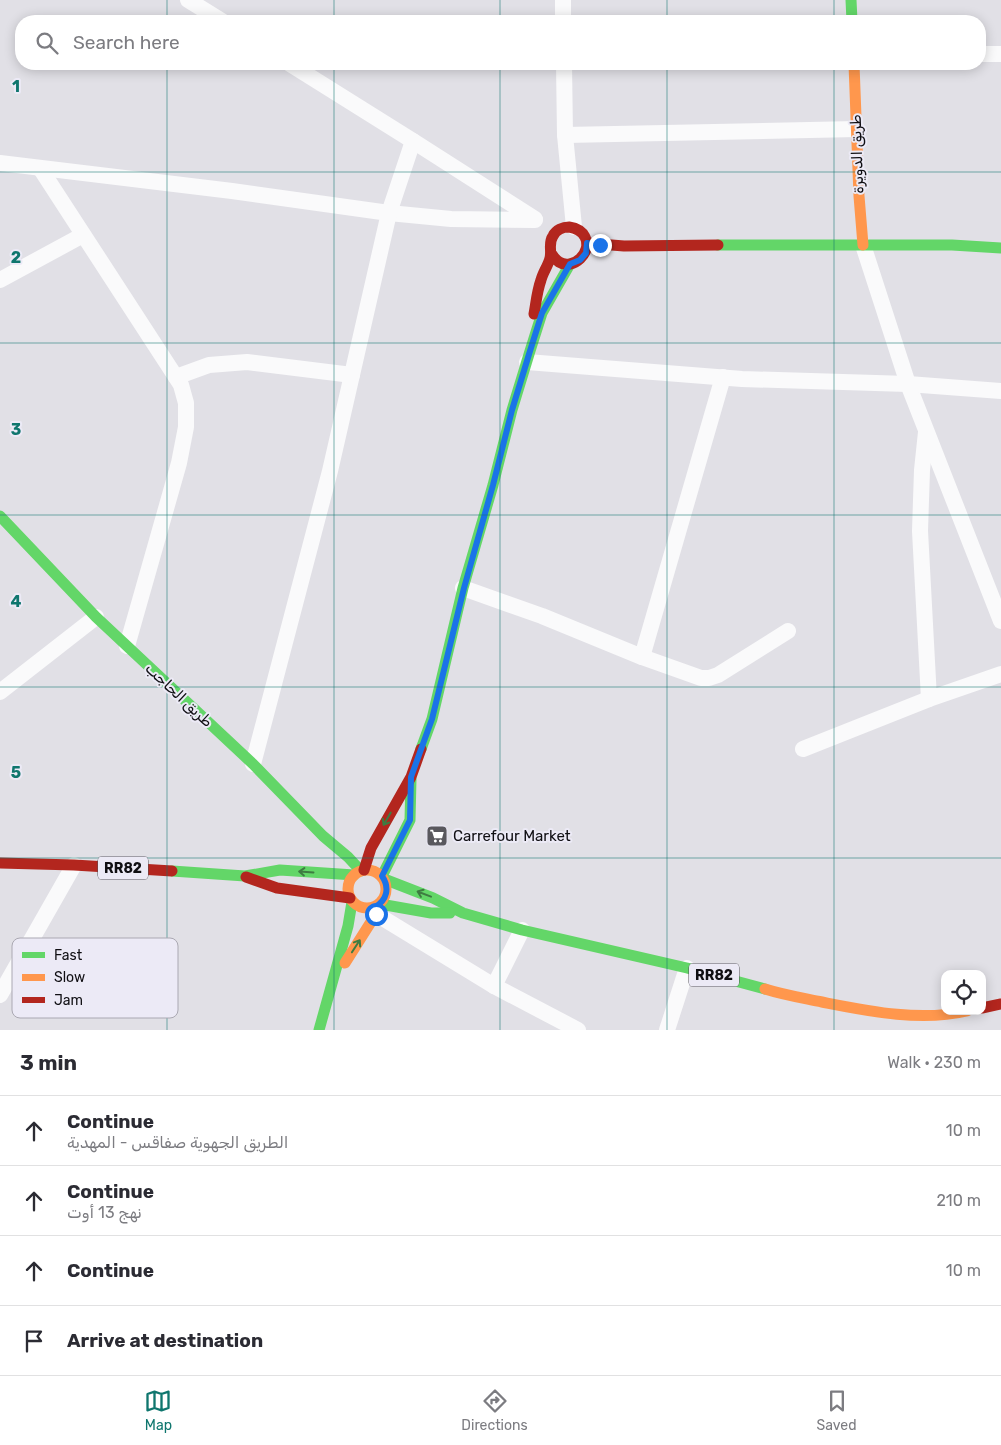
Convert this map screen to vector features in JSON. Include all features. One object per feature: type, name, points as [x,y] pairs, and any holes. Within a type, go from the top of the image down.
[{"type":"street","points":[[188,0],[212,15]]},
{"type":"street","points":[[563,0],[563,15]]},
{"type":"street","points":[[851,0],[852,15]]},
{"type":"street","points":[[986,54],[1001,54]]},
{"type":"street","points":[[300,70],[413,140],[535,220],[549,227],[554,233]]},
{"type":"street","points":[[564,70],[565,135],[574,227]]},
{"type":"street","name":"طريق الدويرة","points":[[854,70],[859,196],[863,245]]},
{"type":"street","points":[[565,135],[857,129]]},
{"type":"street","points":[[252,764],[330,471],[389,213],[413,140]]},
{"type":"street","points":[[0,163],[232,191],[389,213],[451,218],[535,220]]},
{"type":"street","points":[[40,168],[181,385],[186,403],[186,428],[179,463],[127,646]]},
{"type":"street","points":[[528,356],[539,287],[551,253],[550,243],[554,233],[563,227],[574,227],[583,233],[587,243],[586,253],[580,260],[570,264],[559,262],[551,253]]},
{"type":"street","points":[[0,280],[83,235]]},
{"type":"street","points":[[587,243],[624,246],[749,244],[952,245],[1001,248]]},
{"type":"street","points":[[863,245],[908,384],[1001,621]]},
{"type":"street","points":[[319,1030],[348,926],[351,900],[348,886],[360,872],[371,848],[411,777],[432,719],[464,588],[528,356],[542,313],[570,264]]},
{"type":"street","points":[[528,356],[723,377],[908,384],[1001,391]]},
{"type":"street","points":[[176,377],[209,365],[248,362],[352,375]]},
{"type":"street","points":[[642,657],[723,377]]},
{"type":"street","points":[[926,429],[922,470],[920,531],[929,699]]},
{"type":"street","name":"طريق الحاجب","points":[[0,516],[96,617],[252,764],[323,836],[348,857],[360,872]]},
{"type":"street","points":[[464,588],[542,616],[642,657],[701,678],[718,675],[788,631]]},
{"type":"street","points":[[0,692],[96,617]]},
{"type":"street","points":[[803,749],[929,699],[1001,674]]},
{"type":"street","points":[[331,983],[384,900],[387,890],[383,878],[410,820],[411,777]]},
{"type":"street","name":"RR82","points":[[0,863],[74,865],[246,876],[280,870],[374,871],[383,878],[433,898],[463,913],[522,930],[687,968],[778,992],[861,1010],[941,1014]]},
{"type":"street","points":[[32,938],[74,865]]},
{"type":"street","name":"RR82","points":[[246,876],[277,888],[351,900],[357,906],[363,908],[431,913],[463,913]]},
{"type":"street","points":[[377,909],[494,986],[578,1030]]},
{"type":"street","points":[[494,986],[522,930]]},
{"type":"street","points":[[667,1030],[687,968]]},
{"type":"street","points":[[0,995],[12,974]]},
{"type":"street","points":[[986,1007],[1001,1004]]},
{"type":"traffic: fast","points":[[851,0],[852,15]]},
{"type":"traffic: fast","points":[[718,245],[952,245],[1001,248]]},
{"type":"traffic: fast","points":[[421,749],[432,719],[463,588],[530,351],[542,313],[570,264]]},
{"type":"traffic: fast","points":[[0,516],[96,617],[253,764],[323,836],[361,871]]},
{"type":"traffic: fast","points":[[382,876],[410,820],[411,779]]},
{"type":"traffic: fast","points":[[172,871],[245,876],[280,870],[354,875]]},
{"type":"traffic: fast","points":[[384,879],[433,898],[463,913],[522,930],[687,968],[765,989]]},
{"type":"traffic: fast","points":[[319,1030],[348,926],[352,902]]},
{"type":"traffic: fast","points":[[380,904],[431,913],[450,913]]},
{"type":"traffic: slow","points":[[854,70],[859,196],[863,245]]},
{"type":"traffic: slow","points":[[367,870],[381,875],[386,889],[381,903],[367,908],[353,903],[348,889],[353,875],[367,870]]},
{"type":"traffic: slow","points":[[345,963],[376,914],[375,907]]},
{"type":"traffic: slow","points":[[765,989],[786,995],[876,1012],[931,1016],[941,1015]]},
{"type":"traffic: jam","points":[[534,314],[542,277],[550,258],[551,241],[554,234],[560,229],[569,227],[579,230],[585,237],[587,243],[584,254],[575,262],[564,264],[558,261],[551,253]]},
{"type":"traffic: jam","points":[[587,243],[624,246],[718,245]]},
{"type":"traffic: jam","points":[[364,870],[371,848],[411,777],[421,749]]},
{"type":"traffic: jam","points":[[0,863],[172,871]]},
{"type":"traffic: jam","points":[[246,877],[277,888],[350,898]]},
{"type":"traffic: jam","points":[[986,1007],[1001,1004]]},
{"type":"place","name":"Carrefour Market","points":[[437,836]]},
{"type":"route","points":[[376,914],[375,907],[384,900],[387,890],[382,876],[410,820],[411,777],[432,719],[464,588],[512,410],[542,313],[570,264],[580,260],[586,253],[587,243],[600,245]]}]
